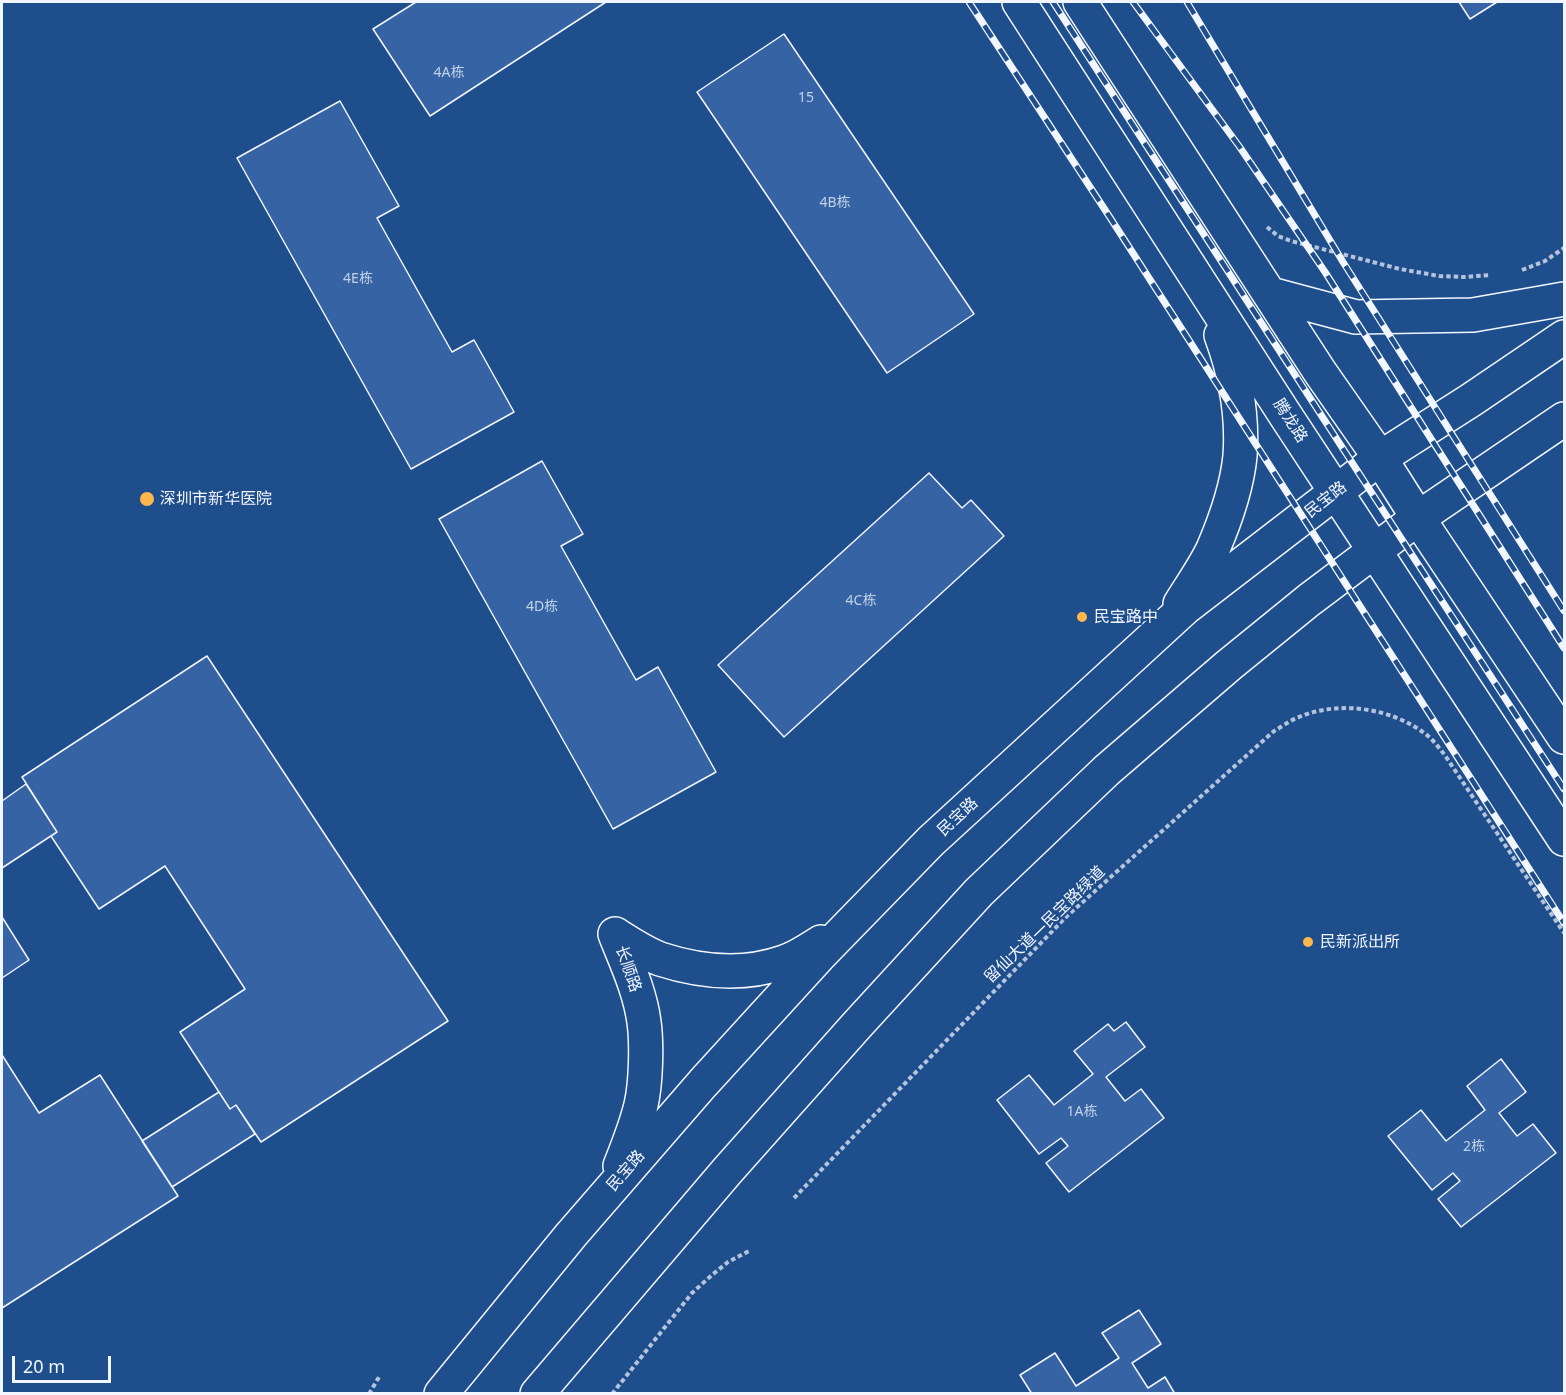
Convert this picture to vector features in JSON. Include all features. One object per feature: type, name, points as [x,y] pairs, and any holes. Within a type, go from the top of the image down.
[{"type":"main road","name":"腾龙路","points":[[1019,2],[1284,413],[1564,839]]},
{"type":"main road","points":[[1080,2],[1320,372],[1380,458],[1564,737]]},
{"type":"main road","points":[[1158,634],[1177,608],[1212,549],[1227,511],[1240,458],[1237,392],[1226,348],[1205,291]]},
{"type":"main road","points":[[1270,294],[1356,317],[1473,315],[1564,299]]},
{"type":"main road","name":"民宝路","points":[[441,1394],[594,1208],[703,1083],[819,956],[931,841],[1185,608],[1380,458],[1564,338]]},
{"type":"main road","points":[[537,1394],[728,1170],[857,1025],[980,892],[1107,770],[1309,600],[1418,518],[1564,418]]},
{"type":"main road","name":"长顺路","points":[[594,1208],[617,1173],[632,1137],[642,1103],[646,1057],[644,1021],[633,978],[615,934],[659,958],[695,968],[727,972],[757,969],[785,962],[848,927]]},
{"type":"path","points":[[1267,226],[1278,236],[1291,241],[1400,269],[1439,276],[1497,275]]},
{"type":"path","points":[[1515,272],[1545,261],[1564,248]]},
{"type":"path","name":"留仙大道—民宝路绿道","points":[[794,1198],[1067,916],[1274,731],[1298,717],[1341,707],[1367,710],[1388,714],[1410,724],[1428,736],[1444,754],[1564,933]]},
{"type":"path","points":[[612,1394],[692,1293],[728,1262],[751,1250]]},
{"type":"path","points":[[369,1394],[379,1377]]},
{"type":"building","points":[[416,2],[606,2],[430,116],[373,29]]},
{"type":"building","points":[[1459,2],[1497,2],[1470,19]]},
{"type":"building","points":[[784,34],[974,314],[887,373],[697,92]]},
{"type":"building","points":[[340,101],[399,206],[377,218],[452,352],[474,340],[514,412],[411,469],[237,158]]},
{"type":"building","points":[[542,461],[583,534],[561,546],[636,680],[658,667],[716,772],[613,829],[439,519]]},
{"type":"building","points":[[929,473],[962,508],[971,500],[1004,536],[784,737],[718,665]]},
{"type":"building","points":[[207,656],[448,1021],[261,1142],[236,1105],[230,1109],[180,1032],[245,989],[165,866],[99,909],[51,836],[57,832],[22,777]]},
{"type":"building","points":[[26,784],[57,832],[2,868],[2,801]]},
{"type":"building","points":[[2,917],[29,960],[2,978]]},
{"type":"building","points":[[1126,1022],[1145,1047],[1106,1077],[1125,1101],[1141,1089],[1164,1118],[1069,1192],[1046,1163],[1068,1146],[1061,1138],[1039,1154],[997,1100],[1029,1075],[1054,1105],[1093,1074],[1074,1051],[1108,1024],[1114,1031]]},
{"type":"building","points":[[2,1055],[39,1113],[100,1075],[178,1196],[2,1308]]},
{"type":"building","points":[[1501,1059],[1526,1092],[1499,1113],[1517,1136],[1533,1124],[1556,1153],[1461,1227],[1438,1199],[1460,1181],[1453,1173],[1432,1190],[1388,1136],[1421,1110],[1446,1141],[1485,1110],[1467,1086]]},
{"type":"building","points":[[219,1092],[230,1109],[236,1105],[255,1134],[172,1187],[142,1141]]},
{"type":"building","points":[[1139,1310],[1161,1344],[1132,1363],[1148,1388],[1165,1377],[1175,1394],[1032,1394],[1020,1375],[1055,1353],[1076,1386],[1119,1358],[1102,1333]]},
{"type":"railway","points":[[969,2],[1564,923]]},
{"type":"railway","points":[[1053,2],[1564,789]]},
{"type":"railway","points":[[1133,2],[1239,146],[1325,272],[1564,648]]},
{"type":"railway","points":[[1187,2],[1343,262],[1564,611]]},
{"type":"place","name":"深圳市新华医院","points":[[147,499]]},
{"type":"place","name":"民宝路中","points":[[1082,617]]},
{"type":"place","name":"民新派出所","points":[[1308,942]]}]
